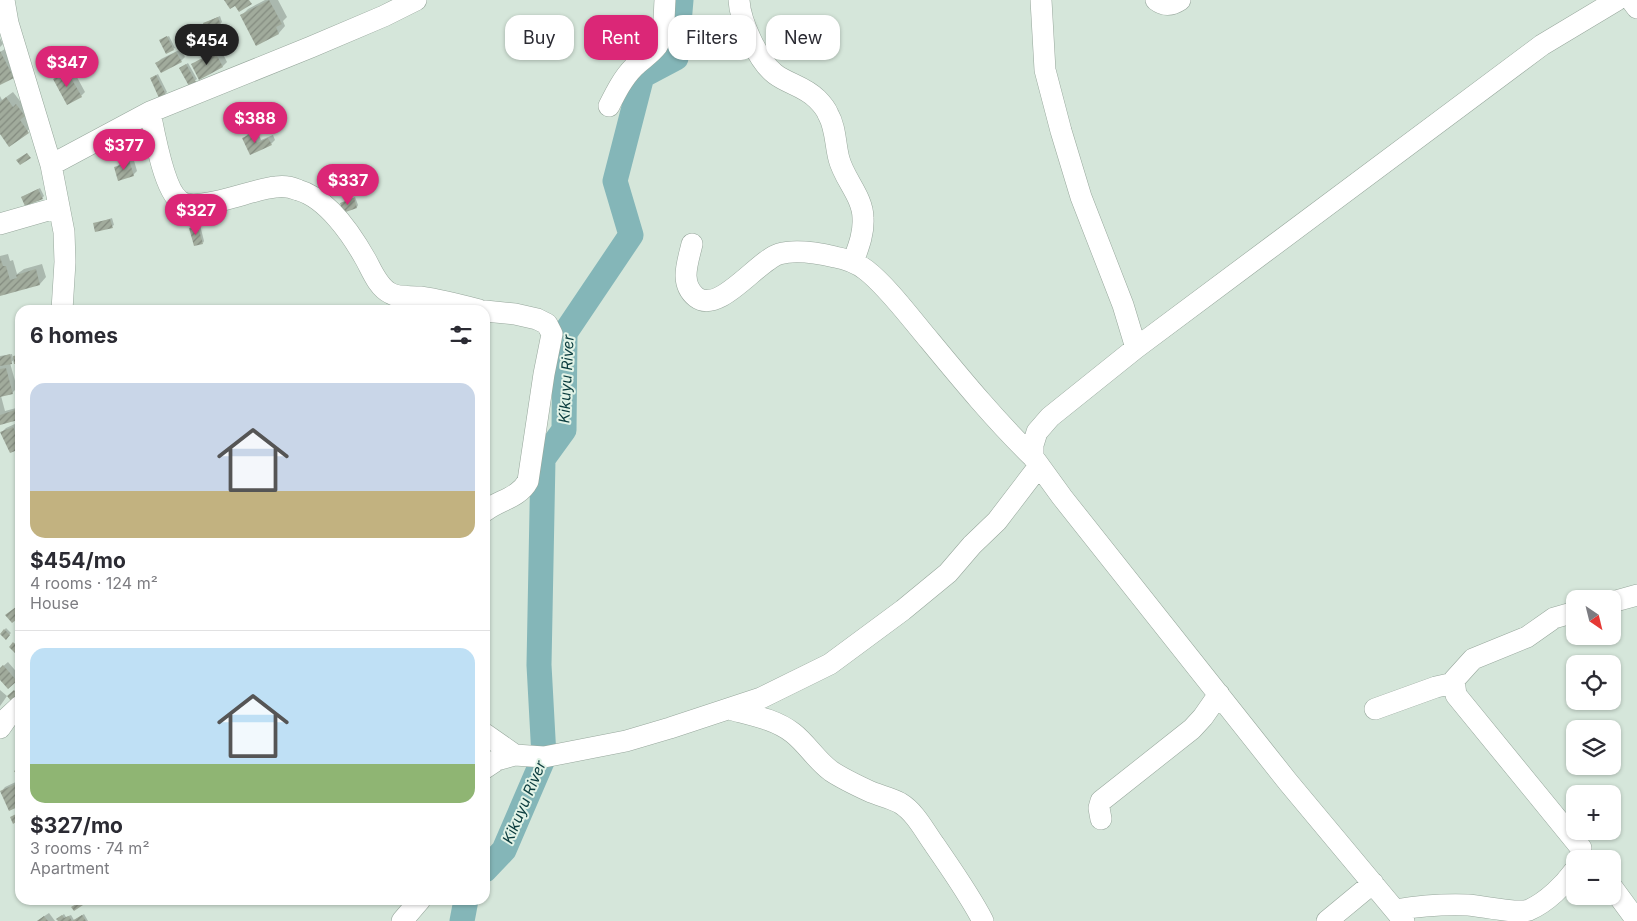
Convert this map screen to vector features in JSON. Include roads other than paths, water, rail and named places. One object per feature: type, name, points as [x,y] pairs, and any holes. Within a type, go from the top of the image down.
[{"type":"street","points":[[4,0],[8,23],[51,165],[64,232],[65,262],[62,305]]},
{"type":"street","points":[[51,165],[150,112],[311,47],[384,16],[416,0]]},
{"type":"street","points":[[609,106],[625,77],[657,46],[661,36],[665,0]]},
{"type":"street","points":[[739,0],[752,42],[762,61],[775,74],[805,89],[818,100],[828,114],[833,126],[839,160],[864,217],[862,234],[853,262]]},
{"type":"street","points":[[1041,0],[1046,70],[1061,131],[1081,197],[1124,305],[1136,348]]},
{"type":"street","points":[[1156,0],[1163,5],[1170,5],[1180,0]]},
{"type":"street","points":[[490,765],[497,760],[515,755],[544,757],[626,741],[761,698],[830,664],[903,610],[948,573],[972,545],[997,521],[1036,462],[1033,446],[1037,432],[1050,417],[1136,348],[1542,45],[1617,0]]},
{"type":"street","points":[[1631,0],[1637,8]]},
{"type":"street","points":[[150,112],[161,160],[170,187],[177,200],[190,205],[216,202],[274,187],[300,190],[328,209],[343,225],[354,240],[376,279],[390,294],[460,305]]},
{"type":"street","points":[[0,224],[59,207]]},
{"type":"street","points":[[692,244],[685,280],[688,290],[698,299],[710,301],[720,298],[760,265],[778,255],[797,252],[836,257],[853,262],[866,270],[1036,462],[1288,782],[1400,915],[1422,905],[1443,904],[1515,911],[1528,910],[1555,892],[1566,880]]},
{"type":"street","points":[[490,312],[515,314],[536,319],[547,324],[552,334],[528,481],[518,493],[490,508]]},
{"type":"street","points":[[1621,599],[1637,595]]},
{"type":"street","points":[[1566,615],[1554,618],[1526,637],[1473,659],[1454,680],[1454,683],[1456,695],[1581,850]]},
{"type":"street","points":[[1375,709],[1454,683]]},
{"type":"street","points":[[1101,819],[1099,808],[1101,801],[1192,729],[1219,694]]},
{"type":"street","points":[[729,709],[779,724],[799,739],[830,770],[906,808],[919,822],[952,869],[983,921]]},
{"type":"street","points":[[0,728],[15,711]]},
{"type":"street","points":[[490,738],[515,755]]},
{"type":"street","points":[[1327,921],[1374,883]]},
{"type":"street","points":[[1621,899],[1637,921]]},
{"type":"street","points":[[402,921],[416,905]]},
{"type":"waterway","name":"Kikuyu River","points":[[490,865],[504,850],[544,757],[539,665],[543,459],[564,430],[565,333],[631,235],[615,181],[642,76],[676,58],[681,0]]},
{"type":"waterway","name":"Kikuyu River","points":[[462,921],[465,905]]}]
